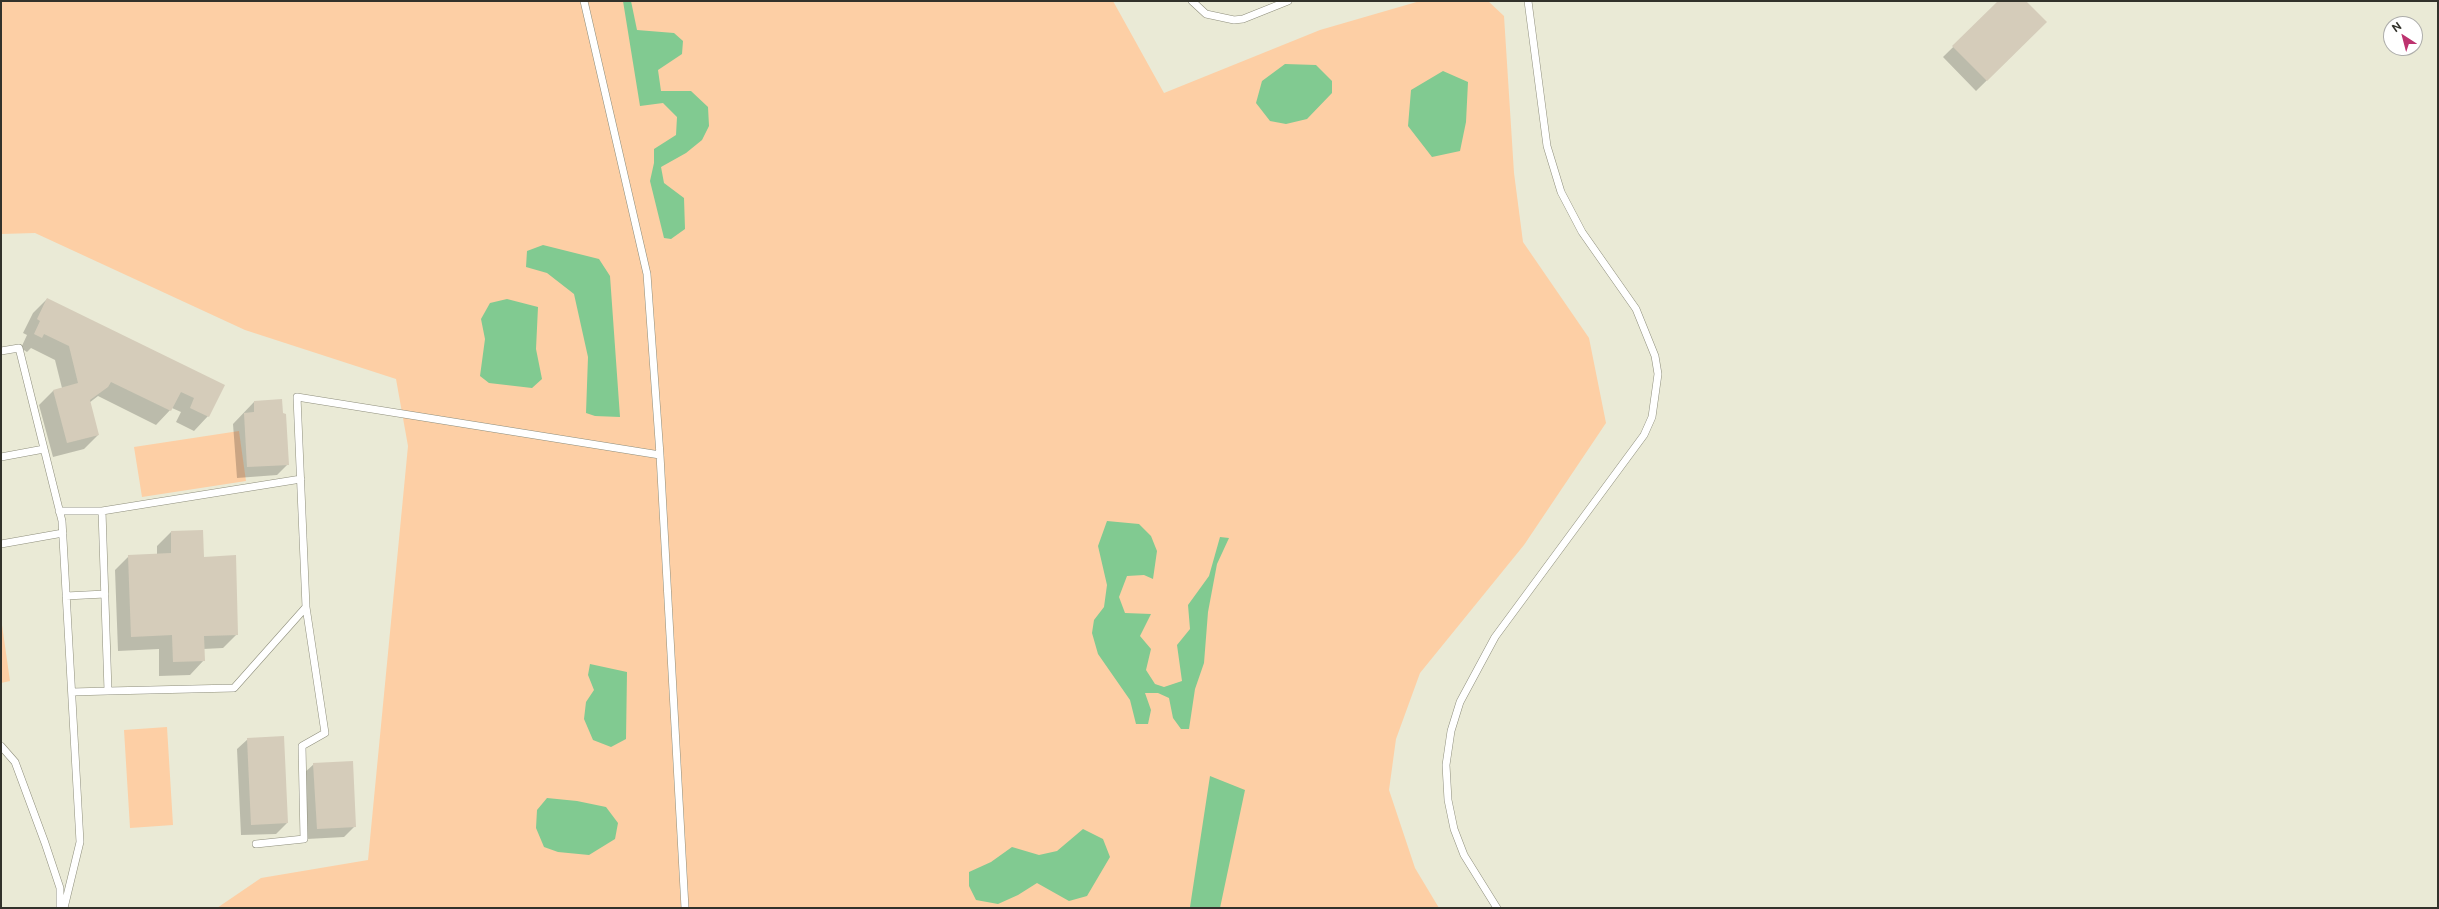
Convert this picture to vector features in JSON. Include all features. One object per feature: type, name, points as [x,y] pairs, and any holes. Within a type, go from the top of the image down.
[{"type":"lane","points":[[584,1],[647,274],[660,455],[685,908]]},
{"type":"lane","points":[[1192,1],[1206,14],[1234,20],[1243,19],[1288,1]]},
{"type":"lane","points":[[1497,908],[1464,855],[1454,829],[1448,800],[1446,765],[1453,724],[1460,702],[1474,673],[1495,637],[1644,435],[1652,416],[1658,374],[1656,356],[1636,310],[1582,232],[1559,185],[1547,146],[1528,1]]},
{"type":"lane","points":[[1,351],[19,348],[63,533],[80,842],[64,908]]},
{"type":"lane","points":[[256,844],[304,839],[302,746],[325,733],[306,608],[297,397],[660,455]]},
{"type":"lane","points":[[1,457],[44,449]]},
{"type":"lane","points":[[59,511],[102,511],[301,479]]},
{"type":"lane","points":[[102,511],[108,691]]},
{"type":"lane","points":[[1,544],[63,533]]},
{"type":"lane","points":[[66,596],[105,594]]},
{"type":"lane","points":[[72,692],[234,688],[306,608]]},
{"type":"lane","points":[[1,746],[15,762],[43,836],[60,888],[60,908]]},
{"type":"shaded area","points":[[1,1],[1113,1],[1164,93],[1320,30],[1420,1],[1488,1],[1504,16],[1514,173],[1523,242],[1589,338],[1606,423],[1524,545],[1420,673],[1396,739],[1389,790],[1415,868],[1439,908],[217,908],[261,878],[368,860],[408,446],[396,379],[245,330],[35,233],[1,234]]},
{"type":"shaded area","points":[[623,1],[631,1],[637,30],[674,33],[683,41],[682,54],[658,70],[661,91],[691,91],[708,107],[709,126],[702,140],[686,153],[661,167],[664,183],[684,198],[685,229],[671,239],[664,238],[650,181],[654,163],[654,149],[676,135],[677,117],[663,103],[640,106]]},
{"type":"shaded area","points":[[1285,64],[1316,65],[1332,81],[1332,93],[1307,119],[1286,124],[1270,121],[1256,103],[1262,81]]},
{"type":"shaded area","points":[[1443,71],[1468,82],[1466,122],[1460,151],[1432,157],[1408,126],[1411,90]]},
{"type":"shaded area","points":[[543,245],[599,259],[610,276],[620,417],[595,416],[586,413],[588,357],[574,294],[547,273],[526,267],[527,251]]},
{"type":"shaded area","points":[[507,299],[538,307],[536,349],[542,379],[532,388],[489,383],[480,376],[485,339],[481,319],[490,303]]},
{"type":"shaded area","points":[[239,431],[246,481],[142,497],[134,447]]},
{"type":"shaded area","points":[[1107,521],[1139,524],[1151,536],[1157,551],[1153,579],[1144,575],[1127,576],[1119,597],[1125,613],[1151,614],[1140,636],[1151,649],[1146,670],[1155,684],[1164,687],[1182,681],[1177,645],[1190,629],[1188,605],[1209,576],[1220,537],[1229,538],[1217,564],[1208,612],[1204,663],[1195,689],[1189,729],[1181,729],[1173,718],[1169,698],[1158,693],[1145,693],[1151,710],[1148,724],[1136,724],[1130,700],[1098,654],[1092,633],[1094,620],[1104,607],[1107,585],[1098,546]]},
{"type":"shaded area","points":[[1,618],[10,681],[1,683]]},
{"type":"shaded area","points":[[590,664],[627,672],[626,739],[611,747],[593,740],[584,719],[586,702],[594,690],[588,675]]},
{"type":"shaded area","points":[[167,727],[173,825],[130,828],[124,730]]},
{"type":"shaded area","points":[[1210,776],[1245,790],[1220,908],[1195,908],[1190,907]]},
{"type":"shaded area","points":[[547,798],[577,801],[606,807],[618,823],[615,839],[589,855],[558,852],[544,847],[536,828],[537,810]]},
{"type":"shaded area","points":[[1083,829],[1103,839],[1110,857],[1087,896],[1069,901],[1037,883],[1018,895],[998,904],[976,900],[969,886],[969,872],[991,862],[1012,847],[1039,855],[1057,851]]},
{"type":"building","points":[[1998,1],[2026,1],[2047,22],[1987,81],[1952,46]]},
{"type":"building","points":[[47,298],[225,385],[209,417],[190,408],[194,398],[181,392],[171,411],[111,382],[108,387],[90,400],[99,435],[67,443],[53,390],[78,383],[69,346],[44,334],[42,338],[34,334],[40,321],[37,319]]},
{"type":"building","points":[[282,399],[283,413],[286,414],[289,465],[247,467],[244,413],[254,412],[254,401]]},
{"type":"building","points":[[203,530],[204,557],[236,555],[238,635],[204,636],[205,661],[173,662],[172,635],[131,637],[128,555],[171,553],[171,531]]},
{"type":"building","points":[[284,736],[288,823],[251,825],[247,738]]},
{"type":"building","points":[[353,761],[356,827],[317,829],[313,763]]}]
